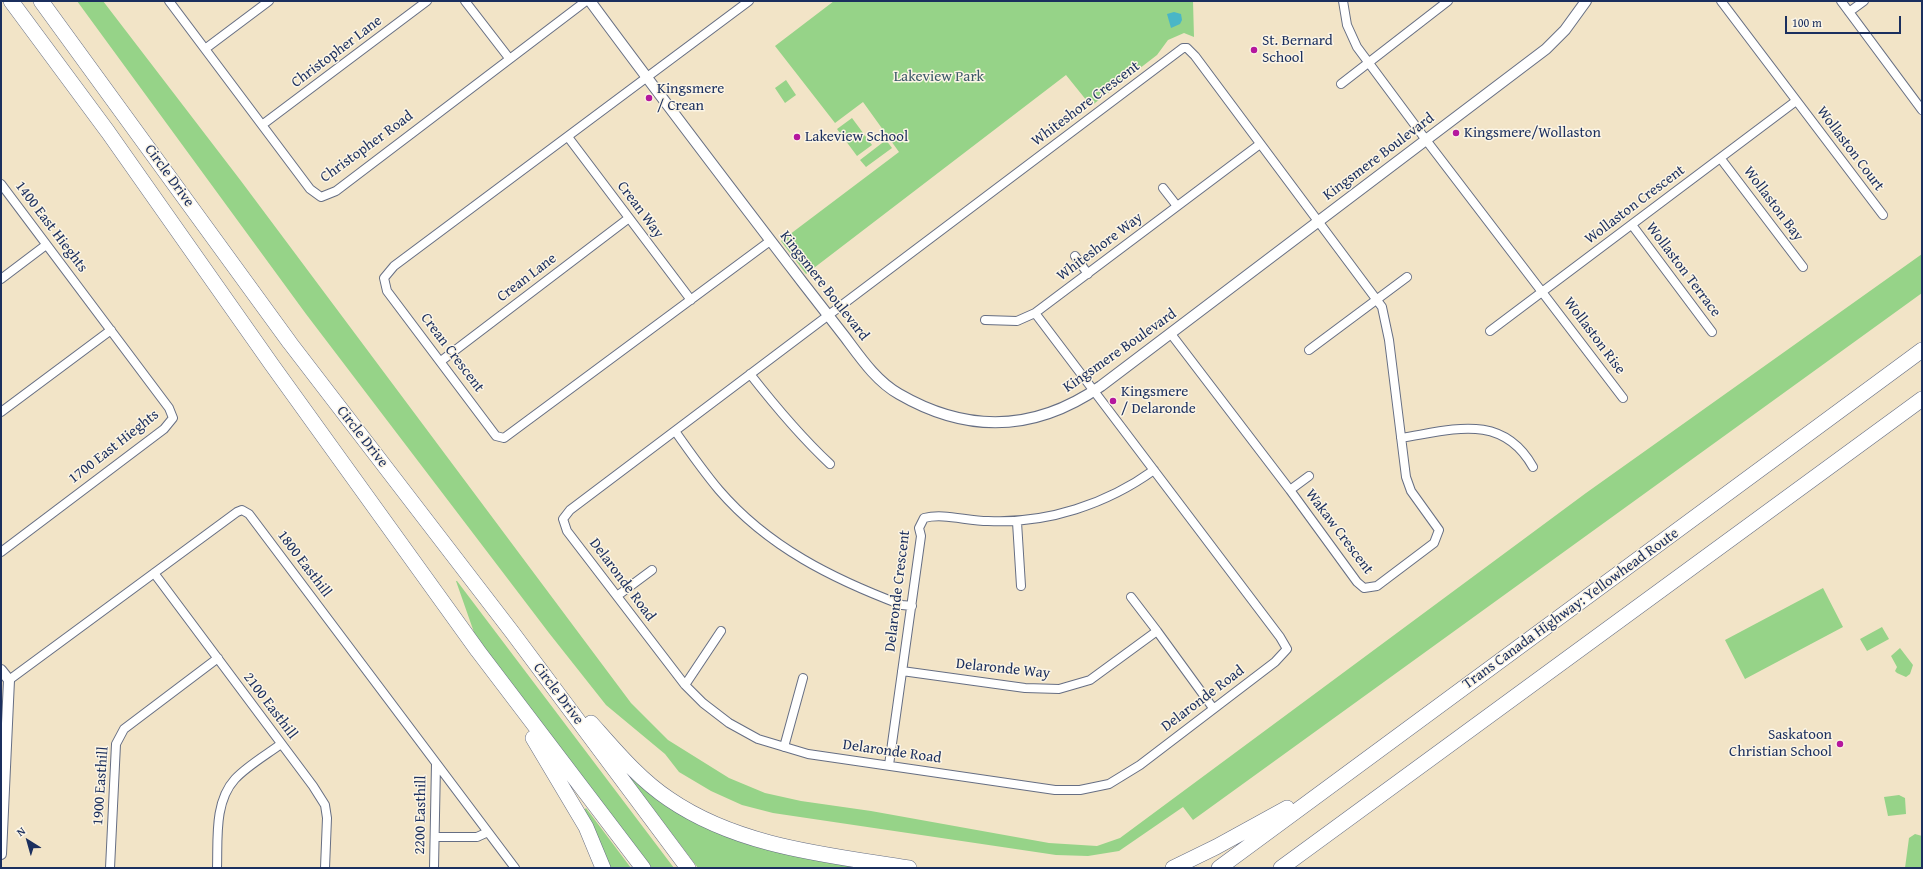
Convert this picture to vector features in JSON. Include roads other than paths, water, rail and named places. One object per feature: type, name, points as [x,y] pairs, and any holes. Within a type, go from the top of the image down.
[{"type":"highway","name":"Circle Drive","points":[[11,1],[108,132],[272,365],[478,652],[643,868]]},
{"type":"highway","name":"Circle Drive","points":[[41,1],[290,343],[512,632],[688,868]]},
{"type":"highway","name":"Trans Canada Highway: Yellowhead Route","points":[[1219,868],[1922,350]]},
{"type":"highway","points":[[1281,868],[1922,399]]},
{"type":"highway","points":[[512,632],[607,742],[654,788],[670,800],[726,828],[774,844],[909,868]]},
{"type":"highway","points":[[478,652],[586,827],[603,868]]},
{"type":"highway","points":[[1173,868],[1216,848],[1265,821],[1368,759]]},
{"type":"highway","points":[[1298,868],[1394,784]]},
{"type":"street","name":"Christopher Road","points":[[169,1],[310,188],[321,197],[336,191],[509,58],[586,1]]},
{"type":"street","points":[[205,49],[269,1]]},
{"type":"street","name":"Christopher Lane","points":[[262,125],[427,1]]},
{"type":"street","points":[[465,1],[509,58]]},
{"type":"street","name":"Kingsmere Boulevard","points":[[590,1],[770,241],[869,369],[897,393],[934,412],[962,420],[990,423],[1032,419],[1075,403],[1094,391],[1546,49],[1565,30],[1586,1]]},
{"type":"street","name":"Crean Crescent","points":[[749,1],[646,76],[568,137],[394,266],[384,278],[388,291],[496,436],[504,438],[770,241]]},
{"type":"street","points":[[1343,1],[1347,25],[1357,47],[1426,140],[1542,291]]},
{"type":"street","points":[[1341,84],[1448,1]]},
{"type":"street","points":[[1721,1],[1796,101]]},
{"type":"street","points":[[1841,1],[1922,110]]},
{"type":"street","points":[[1849,12],[1864,1]]},
{"type":"street","name":"Whiteshore Crescent","points":[[828,315],[1183,48],[1187,48],[1191,51],[1318,222]]},
{"type":"street","name":"Wollaston Crescent","points":[[1490,331],[1721,159],[1796,101]]},
{"type":"street","name":"Wollaston Court","points":[[1796,101],[1883,215]]},
{"type":"street","name":"Crean Way","points":[[568,137],[691,300]]},
{"type":"street","name":"Whiteshore Way","points":[[986,320],[1017,322],[1035,313],[1260,144]]},
{"type":"street","name":"Wollaston Bay","points":[[1721,159],[1803,267]]},
{"type":"street","name":"1400 East Hieghts","points":[[1,184],[79,287]]},
{"type":"street","points":[[1163,188],[1177,206]]},
{"type":"street","name":"Crean Lane","points":[[441,361],[629,218]]},
{"type":"street","name":"Wakaw Crescent","points":[[1171,334],[1290,490],[1356,582],[1364,588],[1377,586],[1434,543],[1439,530],[1411,491],[1406,477],[1385,317],[1377,300],[1318,222]]},
{"type":"street","name":"Wollaston Terrace","points":[[1632,225],[1712,332]]},
{"type":"street","points":[[1,280],[46,245]]},
{"type":"street","points":[[1075,256],[1088,274]]},
{"type":"street","points":[[1309,350],[1407,277]]},
{"type":"street","name":"1700 East Hieghts","points":[[1,552],[164,429],[173,418],[169,408],[79,287]]},
{"type":"street","name":"Wollaston Rise","points":[[1542,291],[1623,398]]},
{"type":"street","points":[[1035,313],[1094,391]]},
{"type":"street","name":"Delaronde Road","points":[[828,315],[570,510],[563,519],[567,532],[685,685],[703,703],[729,723],[758,739],[808,754],[1055,790],[1080,790],[1108,784],[1140,765],[1275,662],[1287,649],[1276,631],[1094,391]]},
{"type":"street","points":[[1,412],[111,330]]},
{"type":"street","points":[[750,374],[807,443],[830,464]]},
{"type":"street","points":[[1400,438],[1483,428],[1495,431],[1515,444],[1526,455],[1533,467]]},
{"type":"street","points":[[675,431],[719,490],[747,518],[779,545],[813,567],[851,585],[902,605],[912,606]]},
{"type":"street","name":"Delaronde Crescent","points":[[889,765],[912,606],[921,536],[920,528],[924,518],[934,516],[987,522],[1018,522],[1054,515],[1094,503],[1138,481],[1154,470]]},
{"type":"street","points":[[1290,490],[1309,476]]},
{"type":"street","name":"1800 Easthill","points":[[9,680],[237,512],[242,510],[249,514],[515,868]]},
{"type":"street","points":[[1018,522],[1021,586]]},
{"type":"street","points":[[617,596],[652,570]]},
{"type":"street","name":"2100 Easthill","points":[[154,573],[325,805],[327,818],[325,868]]},
{"type":"street","points":[[1131,597],[1213,708]]},
{"type":"street","points":[[685,685],[721,630]]},
{"type":"street","name":"Delaronde Way","points":[[902,671],[1025,688],[1059,689],[1090,680],[1157,631]]},
{"type":"street","name":"1900 Easthill","points":[[110,868],[116,744],[124,729],[218,658]]},
{"type":"street","points":[[1,670],[9,680],[1,854]]},
{"type":"street","points":[[784,747],[803,678]]},
{"type":"street","points":[[217,868],[221,806],[227,790],[235,779],[281,744]]},
{"type":"street","name":"2200 Easthill","points":[[434,868],[436,763]]},
{"type":"street","points":[[435,837],[477,838],[488,832]]},
{"type":"water","points":[[1174,12],[1181,14],[1182,20],[1180,24],[1171,28],[1167,14]]},
{"type":"place","name":"St. Bernard School","points":[[1254,50]]},
{"type":"place","name":"Kingsmere / Crean","points":[[649,98]]},
{"type":"place","name":"Kingsmere/Wollaston","points":[[1456,133]]},
{"type":"place","name":"Lakeview School","points":[[797,137]]},
{"type":"place","name":"Kingsmere / Delaronde","points":[[1113,401]]},
{"type":"place","name":"Saskatoon Christian School","points":[[1840,744]]},
{"type":"park label","name":"Lakeview Park","points":[[939,77]]}]
